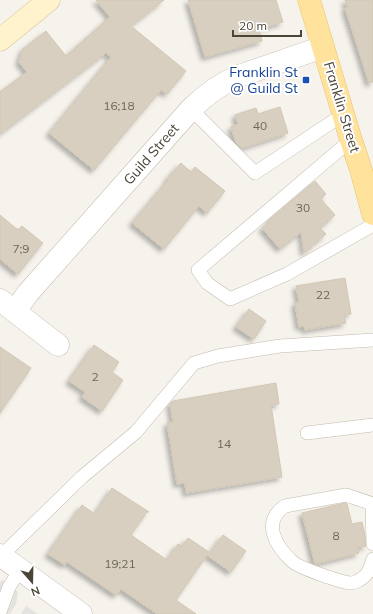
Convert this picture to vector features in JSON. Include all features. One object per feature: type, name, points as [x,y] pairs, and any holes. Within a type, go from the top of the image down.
[{"type":"main road","points":[[0,40],[50,0]]},
{"type":"main road","name":"Franklin Street","points":[[309,0],[351,140],[367,168],[373,214]]},
{"type":"street","name":"Guild Street","points":[[7,305],[28,293],[204,96],[226,81],[324,47]]},
{"type":"street","points":[[7,305],[58,345]]},
{"type":"street","points":[[1,556],[81,614]]},
{"type":"lane","points":[[191,109],[255,173],[344,114]]},
{"type":"lane","points":[[351,140],[198,270],[207,283],[230,299],[287,274],[373,225]]},
{"type":"lane","points":[[1,556],[82,477],[136,432],[194,363],[218,356],[280,346],[373,340]]},
{"type":"lane","points":[[308,433],[373,425]]},
{"type":"lane","points":[[373,544],[372,504],[346,495],[285,506],[279,510],[272,521],[272,532],[283,552],[294,563],[318,574],[350,583],[360,580],[368,573],[373,559]]},
{"type":"lane","points":[[0,612],[9,587],[20,570]]},
{"type":"shaded area","points":[[2,580],[17,591],[18,594],[16,604],[10,614],[0,614],[0,583]]},
{"type":"shaded area","points":[[26,606],[38,614],[21,614]]},
{"type":"building","points":[[96,0],[164,0],[131,26],[186,71],[167,94],[161,90],[94,170],[49,133],[111,57],[106,53],[0,134],[0,92],[27,72],[19,62],[23,49],[46,31],[66,56],[110,17]]},
{"type":"building","points":[[188,0],[276,0],[283,22],[259,29],[262,41],[205,57]]},
{"type":"building","points":[[345,0],[373,0],[373,82],[369,83],[345,8],[348,7]]},
{"type":"building","points":[[280,107],[288,133],[242,148],[236,143],[231,127],[238,124],[235,115],[256,108],[258,114]]},
{"type":"building","points":[[181,163],[191,172],[195,167],[225,191],[207,213],[199,206],[164,249],[132,223]]},
{"type":"building","points":[[315,181],[326,194],[321,199],[335,215],[320,228],[326,234],[304,253],[301,232],[280,249],[262,228],[270,222],[269,220]]},
{"type":"building","points":[[0,215],[18,230],[22,226],[43,243],[18,274],[0,259]]},
{"type":"building","points":[[345,278],[351,314],[344,315],[346,323],[305,330],[304,326],[299,327],[295,303],[299,302],[296,286]]},
{"type":"building","points":[[249,309],[266,321],[254,339],[236,327]]},
{"type":"building","points":[[94,345],[119,362],[112,372],[123,380],[102,411],[82,397],[85,392],[69,381]]},
{"type":"building","points":[[0,347],[31,368],[0,413]]},
{"type":"building","points":[[276,383],[279,404],[271,405],[282,477],[186,493],[185,483],[177,484],[167,423],[173,422],[170,404],[173,401]]},
{"type":"building","points":[[112,488],[149,512],[147,512],[131,535],[167,560],[178,544],[182,546],[188,538],[209,552],[176,600],[196,614],[157,614],[121,589],[116,595],[67,562],[65,565],[48,554],[82,505],[95,514]]},
{"type":"building","points":[[345,503],[347,504],[352,524],[362,522],[366,546],[357,548],[359,553],[315,564],[302,513]]},
{"type":"building","points":[[223,535],[246,551],[231,572],[208,556]]},
{"type":"place","name":"Franklin St @ Guild St","points":[[306,80]]}]
